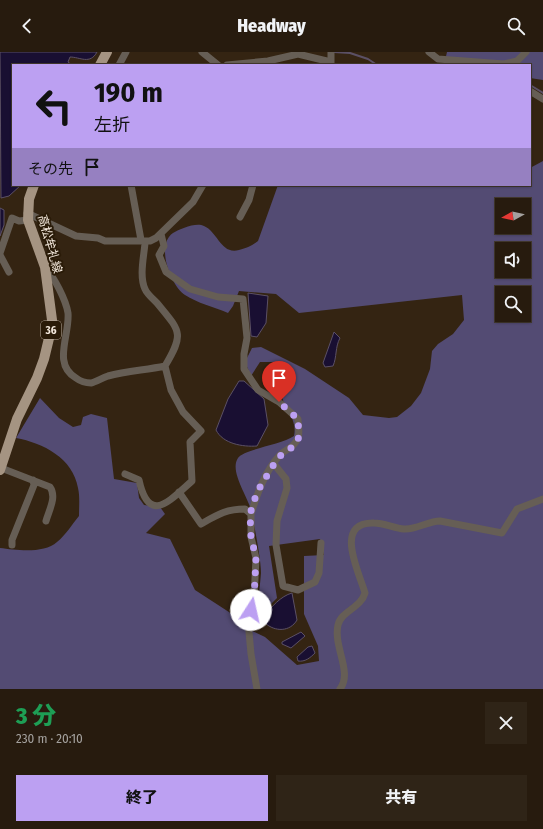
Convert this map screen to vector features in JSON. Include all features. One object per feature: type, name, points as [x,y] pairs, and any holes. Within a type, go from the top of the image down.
[{"type":"main road","points":[[101,64],[107,52]]},
{"type":"main road","name":"高松牟礼線","points":[[0,469],[17,419],[44,359],[52,330],[45,267],[27,217],[28,199],[34,186]]},
{"type":"street","points":[[120,64],[126,52]]},
{"type":"street","points":[[202,52],[217,64]]},
{"type":"street","points":[[237,64],[268,61],[298,54],[331,63],[331,52]]},
{"type":"street","points":[[429,52],[438,60],[504,64],[516,61],[526,52]]},
{"type":"street","points":[[531,92],[543,99]]},
{"type":"street","points":[[125,474],[139,480],[141,492],[145,501],[158,506],[167,502],[192,481],[190,442],[201,430],[183,412],[172,390],[165,366],[176,348],[178,335],[176,326],[145,289],[143,279],[145,243],[141,240],[131,186]]},
{"type":"street","points":[[9,272],[0,254],[12,218],[19,221],[27,217],[76,236],[98,238],[105,241],[150,241],[161,234],[193,202],[202,186]]},
{"type":"street","points":[[240,217],[249,200],[253,186]]},
{"type":"street","points":[[161,234],[164,246],[159,254],[166,272],[190,289],[218,297],[243,299],[247,338],[244,354],[244,369],[258,390],[279,402],[298,419],[299,437],[294,446],[281,455],[274,464],[257,492],[250,514],[251,537],[256,558],[254,599],[248,621],[251,654],[257,689]]},
{"type":"street","points":[[45,267],[53,276],[68,312],[68,328],[63,356],[64,364],[73,376],[81,381],[90,383],[108,376],[165,366]]},
{"type":"street","points":[[274,464],[286,478],[287,488],[277,521],[276,545],[283,586],[298,590],[315,582],[319,573],[321,543]]},
{"type":"street","points":[[0,469],[50,486],[53,491],[53,500],[46,521]]},
{"type":"street","points":[[12,545],[12,540],[34,485],[33,480]]},
{"type":"street","points":[[179,492],[201,524],[220,513],[235,509],[246,509],[250,514]]},
{"type":"street","points":[[340,689],[346,680],[346,673],[339,648],[337,627],[339,620],[364,599],[365,593],[352,551],[351,544],[353,531],[358,527],[372,523],[405,529],[430,521],[440,521],[502,533],[517,509],[543,499]]},
{"type":"shaded area","points":[[0,52],[97,52],[94,56],[88,59],[70,57],[68,62],[71,64],[12,64],[12,186],[20,186],[9,196],[1,198]]},
{"type":"shaded area","points":[[447,52],[543,52],[543,80],[531,78],[531,64],[444,64]]},
{"type":"shaded area","points":[[543,161],[543,689],[0,689],[0,548],[14,550],[37,550],[51,546],[63,536],[79,516],[79,491],[75,477],[70,468],[63,460],[46,448],[26,440],[16,438],[40,398],[59,418],[73,427],[81,425],[83,417],[91,414],[107,418],[114,479],[137,483],[139,498],[144,505],[160,507],[165,514],[146,533],[170,539],[195,590],[232,614],[242,626],[265,637],[297,665],[319,661],[318,646],[304,614],[304,556],[324,555],[320,539],[269,546],[277,598],[259,616],[258,600],[261,567],[259,551],[251,510],[237,477],[236,463],[238,458],[247,452],[281,442],[294,436],[295,429],[292,418],[284,404],[282,394],[284,378],[282,372],[274,362],[260,362],[251,376],[245,362],[252,348],[261,347],[305,369],[349,398],[363,415],[389,418],[397,417],[411,406],[421,393],[430,369],[432,351],[438,344],[453,334],[464,320],[462,295],[299,313],[276,294],[239,291],[233,306],[228,313],[200,303],[185,295],[170,275],[165,256],[165,246],[168,239],[173,233],[188,226],[204,226],[213,233],[224,246],[233,251],[249,247],[258,241],[278,186],[531,186],[531,167]]},
{"type":"shaded area","points":[[0,208],[4,210],[4,225],[0,236]]},
{"type":"shaded area","points":[[248,293],[268,296],[266,323],[257,337],[251,336]]},
{"type":"shaded area","points":[[334,332],[340,338],[337,345],[334,363],[333,366],[325,367],[323,363]]},
{"type":"shaded area","points":[[239,381],[244,381],[264,399],[268,425],[257,446],[234,444],[223,439],[216,430],[228,399]]},
{"type":"shaded area","points":[[292,593],[297,620],[294,624],[286,629],[278,629],[265,623],[264,617],[273,606],[280,599]]},
{"type":"shaded area","points":[[301,632],[305,636],[291,648],[282,644],[282,642]]},
{"type":"shaded area","points":[[312,646],[315,653],[303,661],[298,661],[297,657],[308,647]]},
{"type":"waterway","points":[[334,52],[350,53],[368,59],[376,64]]},
{"type":"waterway","points":[[531,86],[543,93]]},
{"type":"route","points":[[251,610],[254,599],[256,558],[251,537],[250,514],[257,492],[274,464],[281,455],[294,446],[299,437],[298,419],[279,402]]}]
